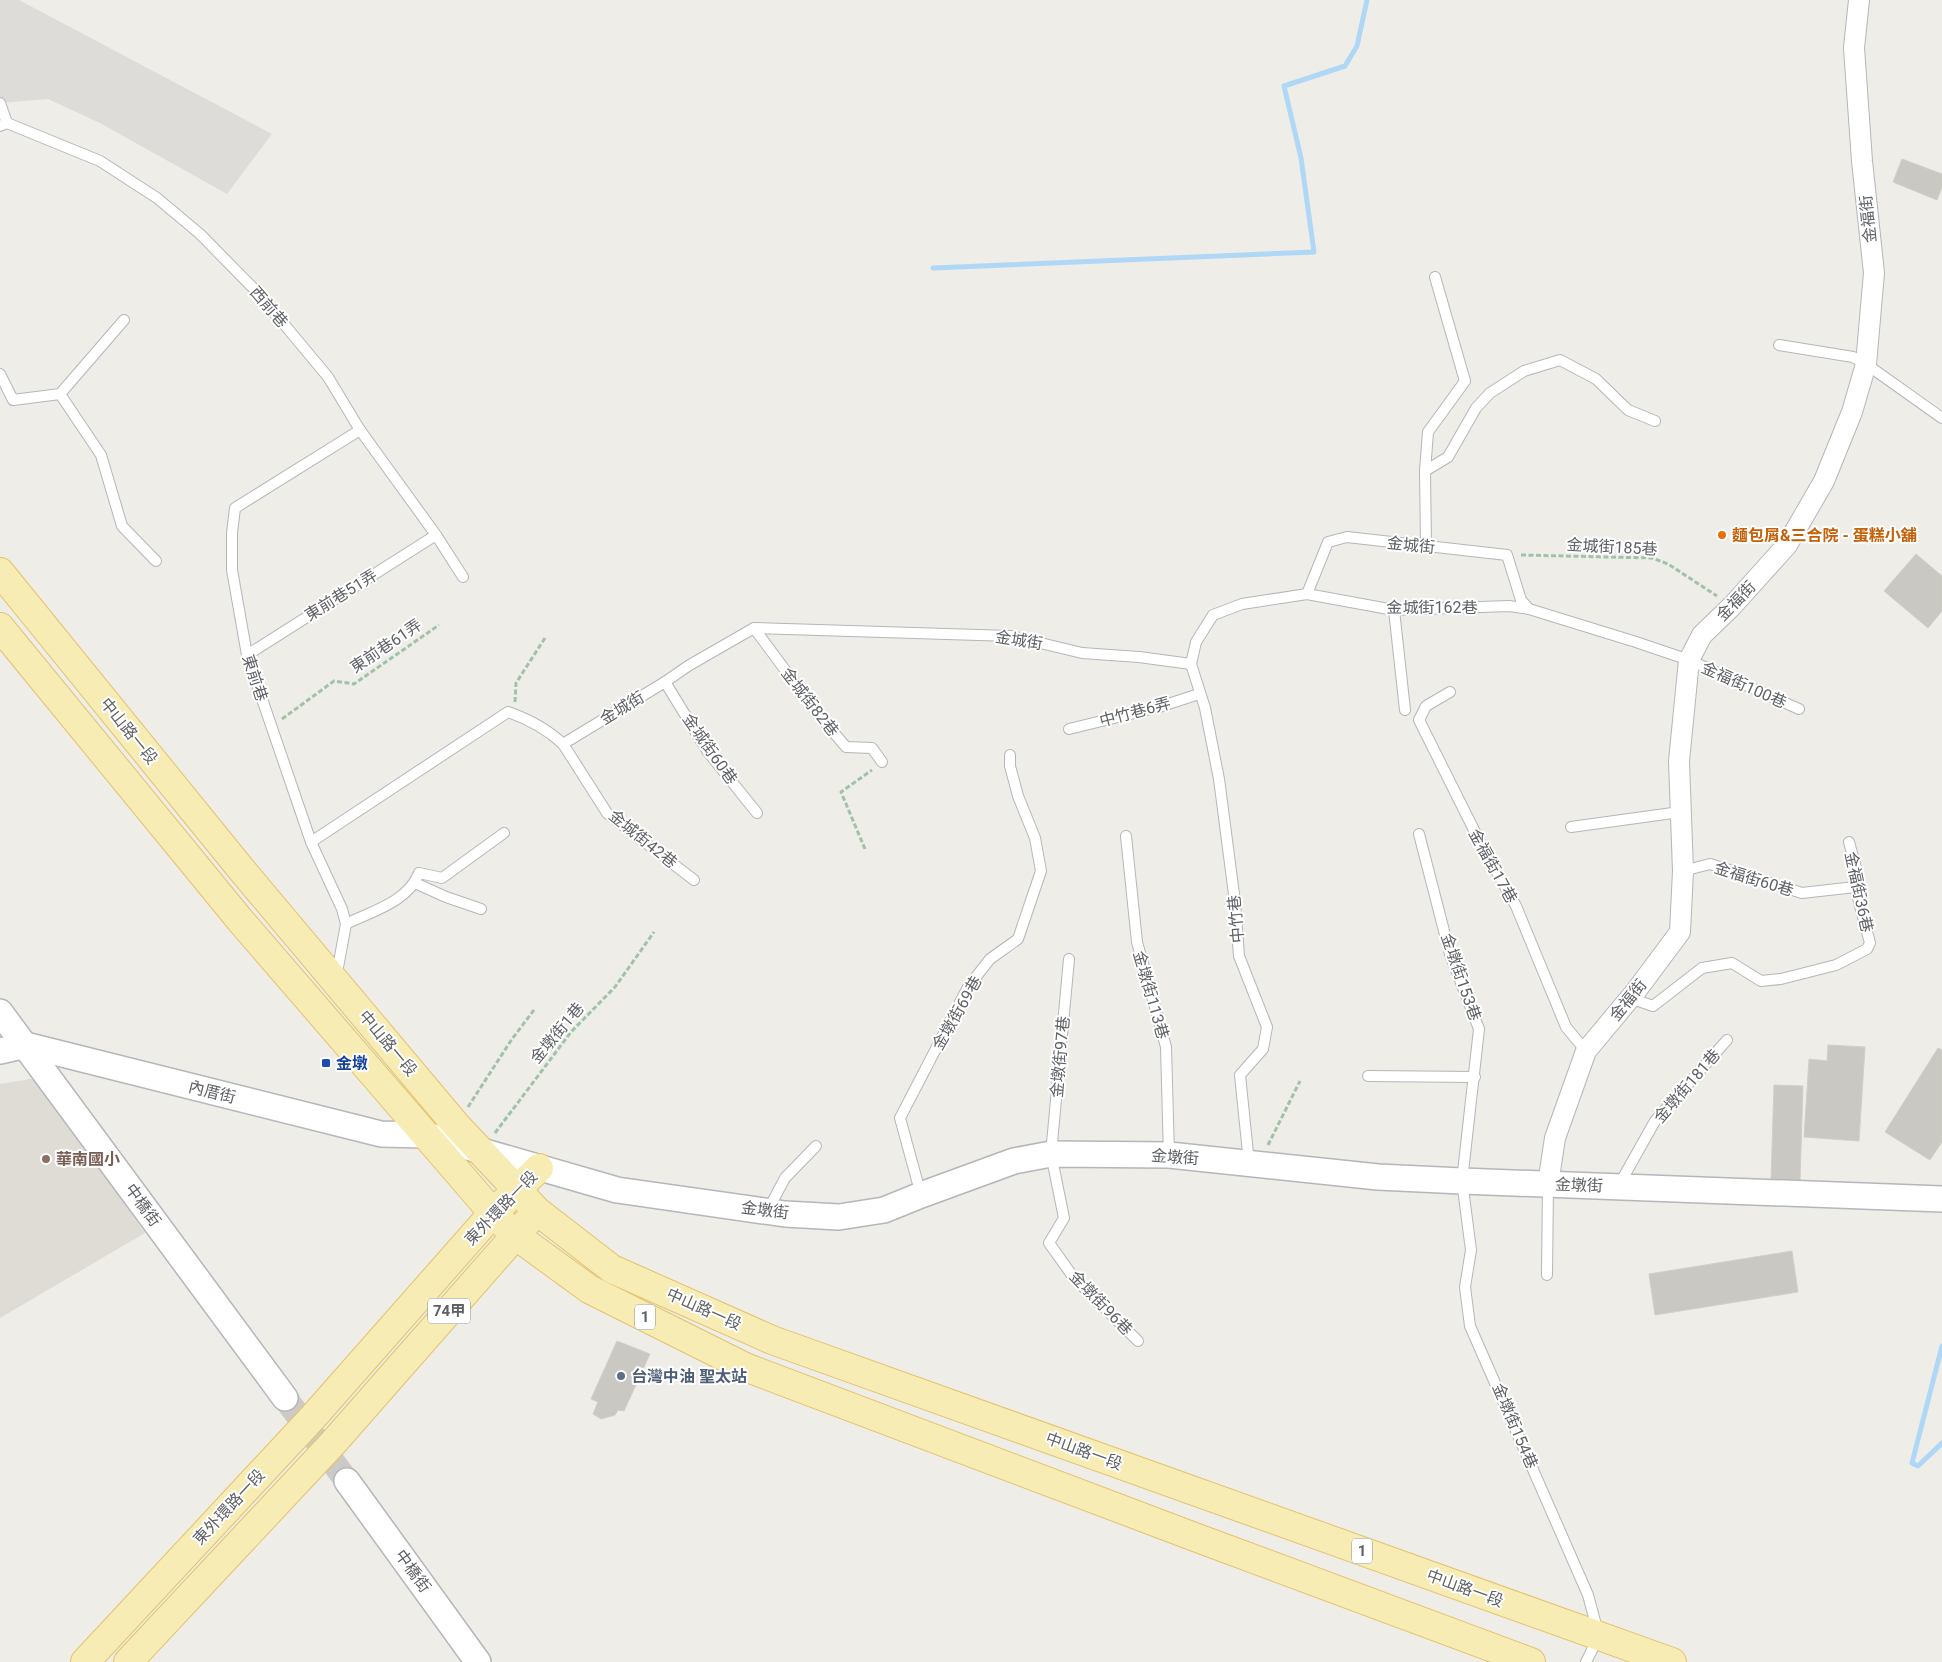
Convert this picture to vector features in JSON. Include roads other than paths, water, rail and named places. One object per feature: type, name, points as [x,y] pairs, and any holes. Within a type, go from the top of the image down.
[{"type":"main road","name":"中山路一段","points":[[0,572],[241,869],[456,1125],[537,1211],[612,1268],[772,1340],[1672,1662]]},
{"type":"main road","name":"中山路一段","points":[[0,626],[240,920],[494,1213],[515,1235],[589,1290],[745,1367],[1531,1662]]},
{"type":"main road","name":"東外環路一段","points":[[85,1662],[314,1416],[494,1213],[539,1168]]},
{"type":"main road","name":"東外環路一段","points":[[128,1662],[333,1443],[537,1211],[539,1168]]},
{"type":"street","name":"金福街","points":[[1548,1184],[1555,1138],[1586,1051],[1630,998],[1680,932],[1683,871],[1679,761],[1689,660],[1702,635],[1732,606],[1787,546],[1824,481],[1852,412],[1866,364],[1874,274],[1862,161],[1854,48],[1859,0]]},
{"type":"street","name":"中橋街","points":[[0,1012],[284,1398]]},
{"type":"street","name":"內厝街","points":[[0,1051],[26,1046],[381,1134],[426,1136]]},
{"type":"street","name":"金墩街","points":[[426,1136],[617,1190],[768,1211],[839,1217],[884,1210],[1014,1161],[1051,1154],[1169,1155],[1378,1177],[1942,1199]]},
{"type":"street","name":"中橋街","points":[[346,1481],[478,1662]]},
{"type":"lane","points":[[0,103],[3,124]]},
{"type":"lane","name":"西前巷","points":[[3,124],[100,161],[157,198],[200,234],[258,293],[328,377],[360,430],[436,535],[463,577]]},
{"type":"lane","points":[[1426,546],[1425,471],[1428,432],[1465,381],[1435,277]]},
{"type":"lane","points":[[0,374],[13,400],[60,394],[124,320]]},
{"type":"lane","points":[[1779,345],[1853,357],[1866,364],[1942,418]]},
{"type":"lane","points":[[1425,471],[1448,457],[1476,408],[1490,393],[1524,372],[1560,360],[1596,379],[1628,410],[1655,421]]},
{"type":"lane","points":[[60,394],[101,455],[122,526],[156,561]]},
{"type":"lane","name":"東前巷","points":[[336,981],[346,924],[342,909],[311,842],[247,655],[232,570],[232,533],[235,508],[360,430]]},
{"type":"lane","name":"東前巷51弄","points":[[247,655],[436,535]]},
{"type":"lane","name":"金城街","points":[[1306,594],[1328,542],[1346,537],[1507,555],[1521,600],[1529,609]]},
{"type":"lane","points":[[1191,664],[1196,642],[1213,615],[1242,604],[1306,594]]},
{"type":"lane","name":"金城街162巷","points":[[1306,594],[1394,610],[1509,606],[1529,609]]},
{"type":"lane","points":[[1529,609],[1689,660]]},
{"type":"lane","points":[[1394,610],[1405,710]]},
{"type":"lane","name":"金城街","points":[[563,744],[688,666],[754,628],[1011,636],[1082,653],[1139,656],[1191,664]]},
{"type":"lane","name":"金城街82巷","points":[[754,628],[817,713],[846,747],[872,748],[882,762]]},
{"type":"lane","name":"金福街100巷","points":[[1689,660],[1799,709]]},
{"type":"lane","name":"中竹巷","points":[[1191,664],[1204,708],[1218,779],[1235,902],[1239,956],[1267,1027],[1263,1049],[1240,1075],[1256,1164]]},
{"type":"lane","name":"金城街60巷","points":[[665,682],[708,752],[757,813]]},
{"type":"lane","name":"金福街17巷","points":[[1450,692],[1426,706],[1418,720],[1482,846],[1516,906],[1566,1027],[1586,1051]]},
{"type":"lane","name":"中竹巷6弄","points":[[1069,728],[1158,707],[1199,694]]},
{"type":"lane","points":[[311,842],[508,712],[522,716],[553,735],[563,744]]},
{"type":"lane","name":"金城街42巷","points":[[563,744],[607,813],[694,880]]},
{"type":"lane","name":"金墩街69巷","points":[[921,1195],[900,1118],[968,987],[990,959],[1018,939],[1041,871],[1035,838],[1018,796],[1010,766],[1010,756]]},
{"type":"lane","points":[[1571,827],[1680,812]]},
{"type":"lane","points":[[346,924],[402,897],[415,883],[419,873],[442,878],[504,833]]},
{"type":"lane","name":"金墩街153巷","points":[[1418,834],[1450,954],[1479,1030],[1462,1181]]},
{"type":"lane","name":"金墩街113巷","points":[[1126,836],[1137,942],[1166,1047],[1169,1155]]},
{"type":"lane","name":"金福街36巷","points":[[1630,998],[1653,1006],[1702,968],[1732,963],[1762,982],[1836,965],[1867,949],[1870,943],[1855,887],[1856,871],[1849,842]]},
{"type":"lane","name":"金福街60巷","points":[[1683,871],[1710,864],[1802,893],[1855,887]]},
{"type":"lane","points":[[415,883],[446,898],[481,909]]},
{"type":"lane","name":"金墩街97巷","points":[[1051,1154],[1069,959]]},
{"type":"lane","name":"金墩街181巷","points":[[1619,1186],[1655,1121],[1727,1040]]},
{"type":"lane","points":[[1368,1076],[1475,1077]]},
{"type":"lane","points":[[768,1211],[785,1178],[816,1146]]},
{"type":"lane","name":"金墩街96巷","points":[[1051,1154],[1064,1218],[1049,1243],[1074,1278],[1138,1341]]},
{"type":"lane","name":"金墩街154巷","points":[[1462,1181],[1471,1250],[1465,1287],[1470,1326],[1588,1595],[1599,1636]]},
{"type":"lane","points":[[1547,1276],[1548,1184]]},
{"type":"lane","points":[[1586,1662],[1599,1636]]},
{"type":"waterway","points":[[933,268],[1314,252],[1301,158],[1284,86],[1345,66],[1357,46],[1367,0]]},
{"type":"waterway","points":[[1942,1346],[1912,1463],[1918,1466],[1942,1443]]},
{"type":"tunnel","points":[[285,1398],[347,1481]]},
{"type":"place","name":"麵包屑&三合院 - 蛋糕小舖","points":[[1722,535]]},
{"type":"place","name":"金墩","points":[[326,1063]]},
{"type":"place","name":"華南國小","points":[[46,1159]]},
{"type":"place","name":"台灣中油 聖太站","points":[[621,1376]]}]
